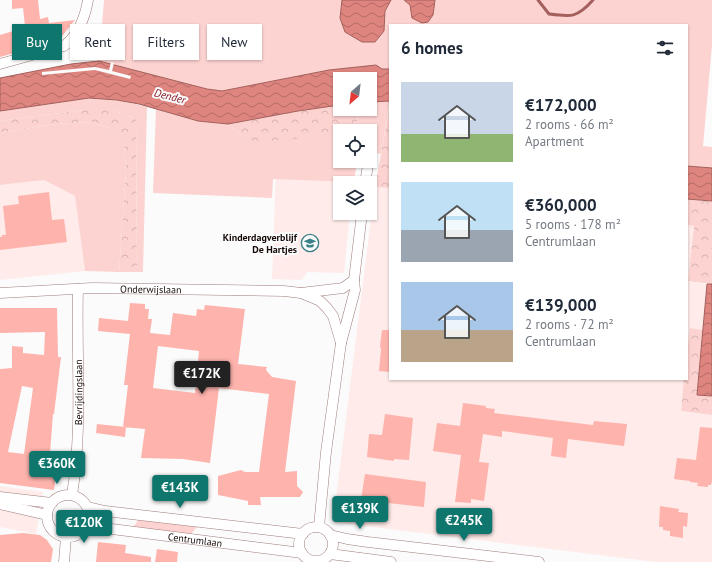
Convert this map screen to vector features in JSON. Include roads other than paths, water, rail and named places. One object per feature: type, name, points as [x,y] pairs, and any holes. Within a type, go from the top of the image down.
[{"type":"street","points":[[0,64],[64,46],[72,40],[82,24],[88,0]]},
{"type":"street","name":"Onderwijslaan","points":[[319,527],[326,452],[341,342],[355,290],[354,280],[361,220]]},
{"type":"street","name":"Onderwijslaan","points":[[0,293],[92,288],[284,291],[301,293],[343,288],[354,280]]},
{"type":"street","name":"Bevrijdingslaan","points":[[72,495],[77,454],[79,392],[78,289]]},
{"type":"street","name":"Onderwijslaan","points":[[301,293],[320,301],[327,308],[332,316],[341,342]]},
{"type":"street","points":[[72,495],[62,495],[52,502],[48,508],[48,523],[55,533],[66,537],[75,537],[82,533],[88,526],[90,520],[88,507]]},
{"type":"street","name":"Centrumlaan","points":[[72,495],[83,500],[88,507],[106,511],[303,534]]},
{"type":"street","points":[[0,497],[52,502]]},
{"type":"street","points":[[0,504],[47,515]]},
{"type":"street","name":"Centrumlaan","points":[[88,526],[302,553],[313,561],[325,558],[330,554],[391,562]]},
{"type":"street","points":[[302,553],[300,543],[303,534],[309,529],[319,527],[325,529],[330,534],[333,544],[330,554]]},
{"type":"street","points":[[330,534],[347,539],[452,557],[539,562]]},
{"type":"street","points":[[64,562],[66,537]]},
{"type":"water","points":[[342,0],[391,0],[385,11],[384,31],[375,42],[362,42],[345,32],[340,18]]},
{"type":"water","points":[[404,0],[435,0],[433,15],[428,22],[422,23],[412,18],[410,5]]},
{"type":"water","name":"Dender","points":[[99,61],[207,89],[222,91],[329,70],[376,65],[382,69],[389,69],[389,101],[377,102],[377,72],[333,72],[333,106],[228,124],[198,121],[139,104],[117,100],[89,98],[0,111],[0,78],[71,64]]},
{"type":"water","points":[[688,166],[712,168],[712,201],[688,199]]},
{"type":"water","points":[[707,284],[712,284],[712,396],[697,395]]},
{"type":"waterway","points":[[538,0],[549,14],[563,16],[578,13],[593,0]]},
{"type":"place","name":"Kinderdagverblijf De Hartjes","points":[[310,243]]}]
